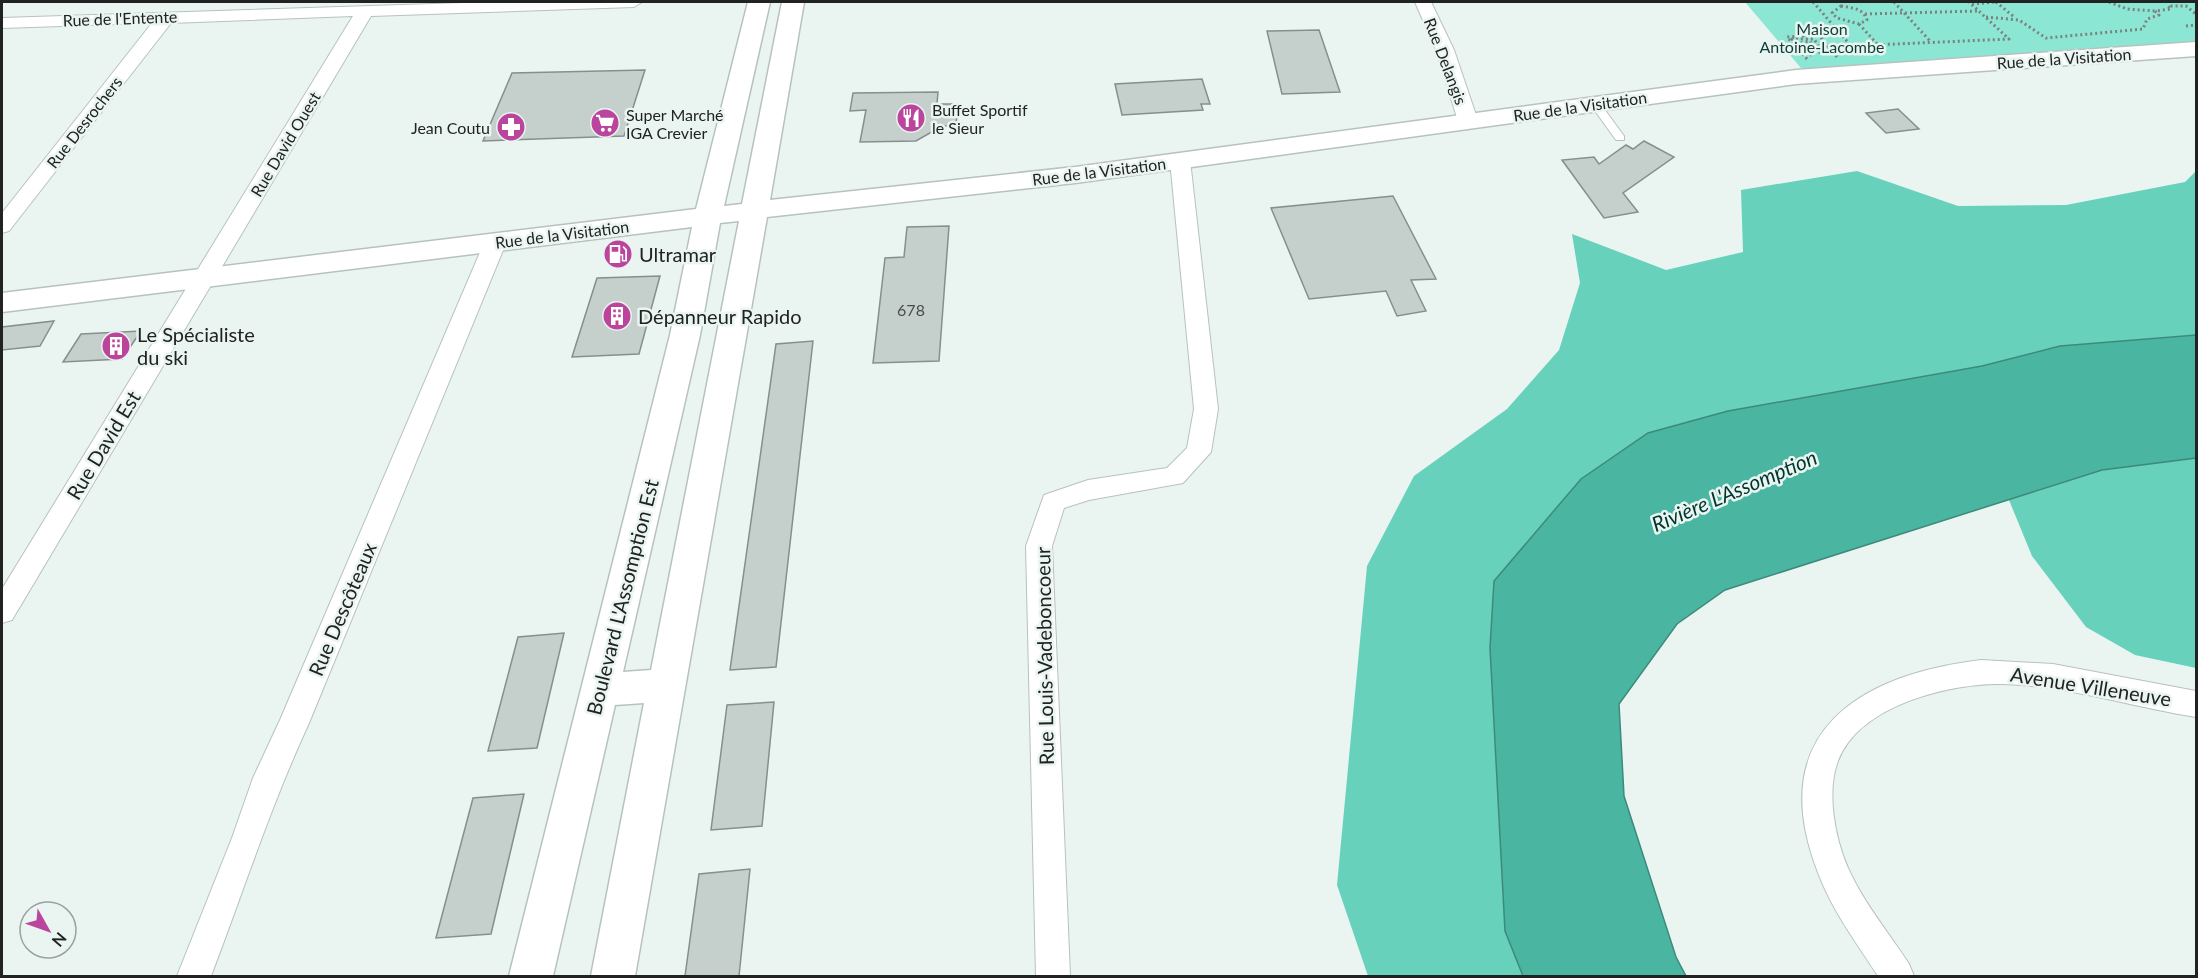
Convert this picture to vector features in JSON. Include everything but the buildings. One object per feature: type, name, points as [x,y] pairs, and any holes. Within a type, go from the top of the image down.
[{"type":"street","name":"Rue de l'Entente","points":[[2,23],[577,2],[634,2]]},
{"type":"street","name":"Boulevard L'Assomption Est","points":[[531,976],[686,330],[708,216],[759,2]]},
{"type":"street","points":[[613,976],[793,2]]},
{"type":"street","name":"Rue Delangis","points":[[1423,2],[1445,50],[1468,121]]},
{"type":"street","name":"Rue David Ouest","points":[[205,277],[365,10]]},
{"type":"street","name":"Rue Desrochers","points":[[2,226],[166,17]]},
{"type":"street","name":"Rue de la Visitation","points":[[2,302],[1180,160],[1796,77],[2196,49]]},
{"type":"street","name":"Rue Louis-Vadeboncoeur","points":[[1053,976],[1039,546],[1053,502],[1088,490],[1174,476],[1199,452],[1206,409],[1180,160]]},
{"type":"street","name":"Rue Descôteaux","points":[[194,976],[248,838],[268,778],[294,723],[495,243]]},
{"type":"street","name":"Rue David Est","points":[[2,612],[205,277]]},
{"type":"street","points":[[686,330],[734,327]]},
{"type":"street","name":"Avenue Villeneuve","points":[[1897,976],[1855,912],[1827,855],[1819,813],[1818,785],[1824,755],[1844,723],[1868,707],[1937,679],[2002,672],[2101,684],[2196,704]]},
{"type":"street","points":[[600,689],[667,686]]},
{"type":"lane","points":[[1595,104],[1620,138]]},
{"type":"path","points":[[1813,2],[1851,46]]},
{"type":"path","points":[[1841,2],[1865,14],[1978,10]]},
{"type":"path","points":[[1894,2],[1932,43]]},
{"type":"path","points":[[1970,3],[1995,2],[2014,16],[2025,20],[2046,38],[2143,29],[2147,19],[2159,15],[2155,11]]},
{"type":"path","points":[[2109,2],[2127,9],[2155,11],[2171,9],[2168,6],[2186,6]]},
{"type":"path","points":[[2180,2],[2196,14]]},
{"type":"path","points":[[1825,60],[1837,57],[1828,47],[2009,39],[1970,3]]},
{"type":"path","points":[[1834,15],[1835,8],[1846,6]]},
{"type":"path","points":[[1859,24],[1866,20],[1865,14]]},
{"type":"path","points":[[1825,16],[1834,15],[1837,18],[1859,24],[1879,45]]},
{"type":"path","points":[[1986,18],[2014,16]]},
{"type":"path","points":[[2186,26],[2196,25]]},
{"type":"path","points":[[1807,45],[1816,51],[1810,41],[1800,43],[1811,53],[1822,52],[1820,42],[1814,38],[1792,39],[1809,55],[1823,58],[1829,55],[1825,47],[1827,45],[1819,35],[1787,37],[1808,60],[1813,61]]},
{"type":"green space","name":"Maison Antoine-Lacombe","points":[[1745,2],[2196,2],[2196,49],[1806,74]]},
{"type":"shaded area","points":[[1857,171],[1958,206],[2066,205],[2185,182],[2196,171],[2196,335],[2060,346],[1982,366],[1728,411],[1648,433],[1494,581],[1490,648],[1505,931],[1523,976],[1368,976],[1337,885],[1367,566],[1414,476],[1507,409],[1559,350],[1580,283],[1572,234],[1666,270],[1743,252],[1741,190]]},
{"type":"shaded area","points":[[2196,458],[2196,668],[2135,655],[2086,627],[2032,556],[2009,500],[2102,470]]},
{"type":"water","name":"Rivière L'Assomption","points":[[2196,335],[2196,458],[2102,470],[1725,590],[1677,624],[1619,704],[1624,796],[1676,957],[1686,976],[1523,976],[1505,931],[1490,648],[1494,581],[1581,479],[1648,433],[1728,411],[1982,366],[2060,346]]},
{"type":"place","name":"Buffet Sportif le Sieur","points":[[911,118]]},
{"type":"place","name":"Super Marché IGA Crevier","points":[[605,123]]},
{"type":"place","name":"Jean Coutu","points":[[511,127]]},
{"type":"place","name":"Ultramar","points":[[618,254]]},
{"type":"place","name":"Dépanneur Rapido","points":[[617,316]]},
{"type":"place","name":"Le Spécialiste du ski","points":[[116,346]]}]
